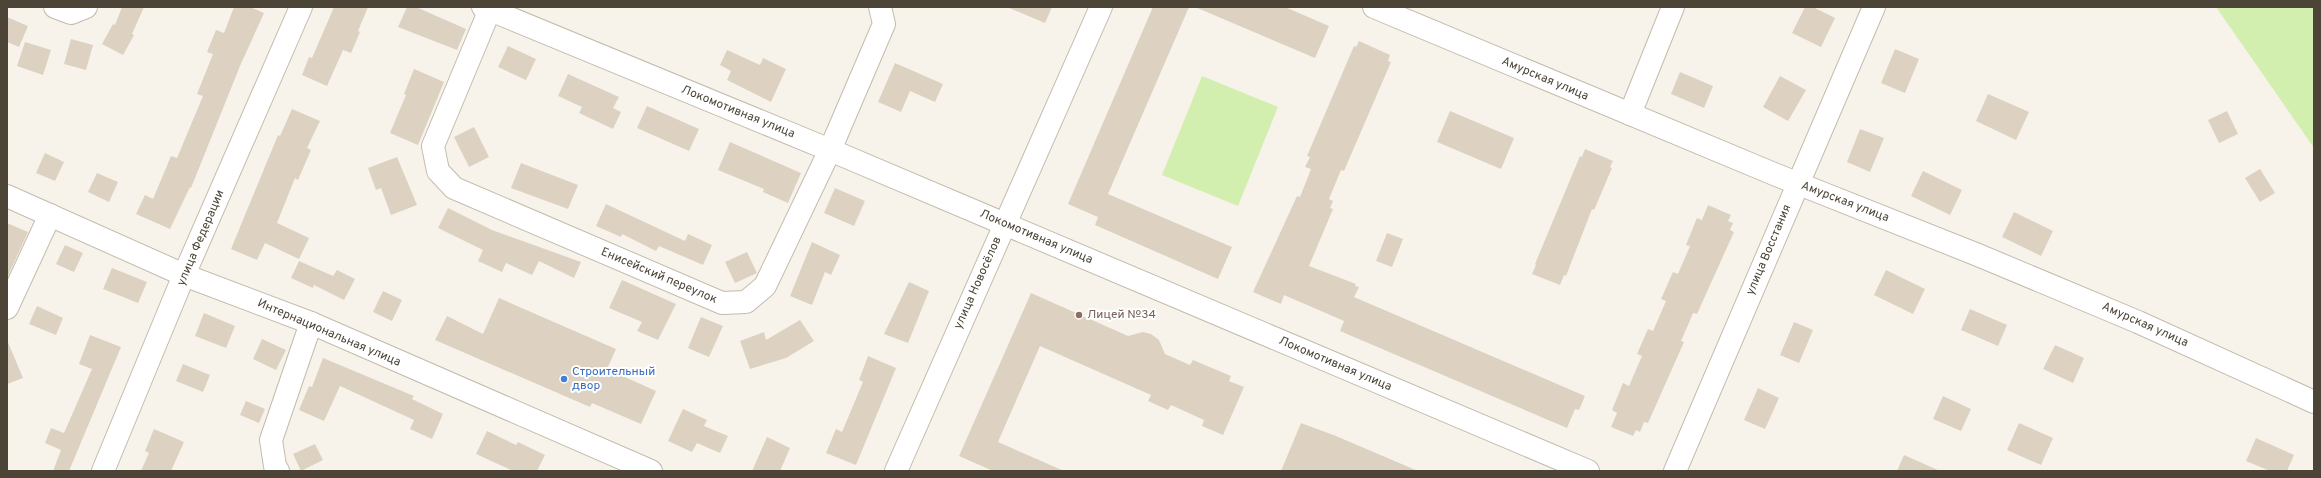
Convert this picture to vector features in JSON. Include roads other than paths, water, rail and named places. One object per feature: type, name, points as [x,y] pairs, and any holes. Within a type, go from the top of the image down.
[{"type":"street","points":[[55,7],[71,13],[86,7]]},
{"type":"street","name":"улица Федерации","points":[[103,471],[184,274],[301,7]]},
{"type":"street","name":"Енисейский переулок","points":[[488,8],[433,146],[438,171],[454,188],[722,303],[746,302],[766,286],[830,150],[884,24],[880,7]]},
{"type":"street","name":"улица Новосёлов","points":[[896,471],[1101,7]]},
{"type":"street","name":"Амурская улица","points":[[1374,7],[1797,184],[1978,255],[2138,322],[2314,402]]},
{"type":"street","points":[[1630,114],[1673,7]]},
{"type":"street","name":"улица Восстания","points":[[1675,471],[1874,7]]},
{"type":"street","name":"Локомотивная улица","points":[[488,8],[830,150],[1588,471]]},
{"type":"street","name":"Интернациональная улица","points":[[7,196],[184,274],[311,323],[651,471]]},
{"type":"street","points":[[7,308],[50,215]]},
{"type":"street","points":[[278,471],[275,466],[271,440],[311,323]]},
{"type":"place","name":"Лицей №34","points":[[1079,315]]},
{"type":"place","name":"Строительный двор","points":[[564,379]]}]
